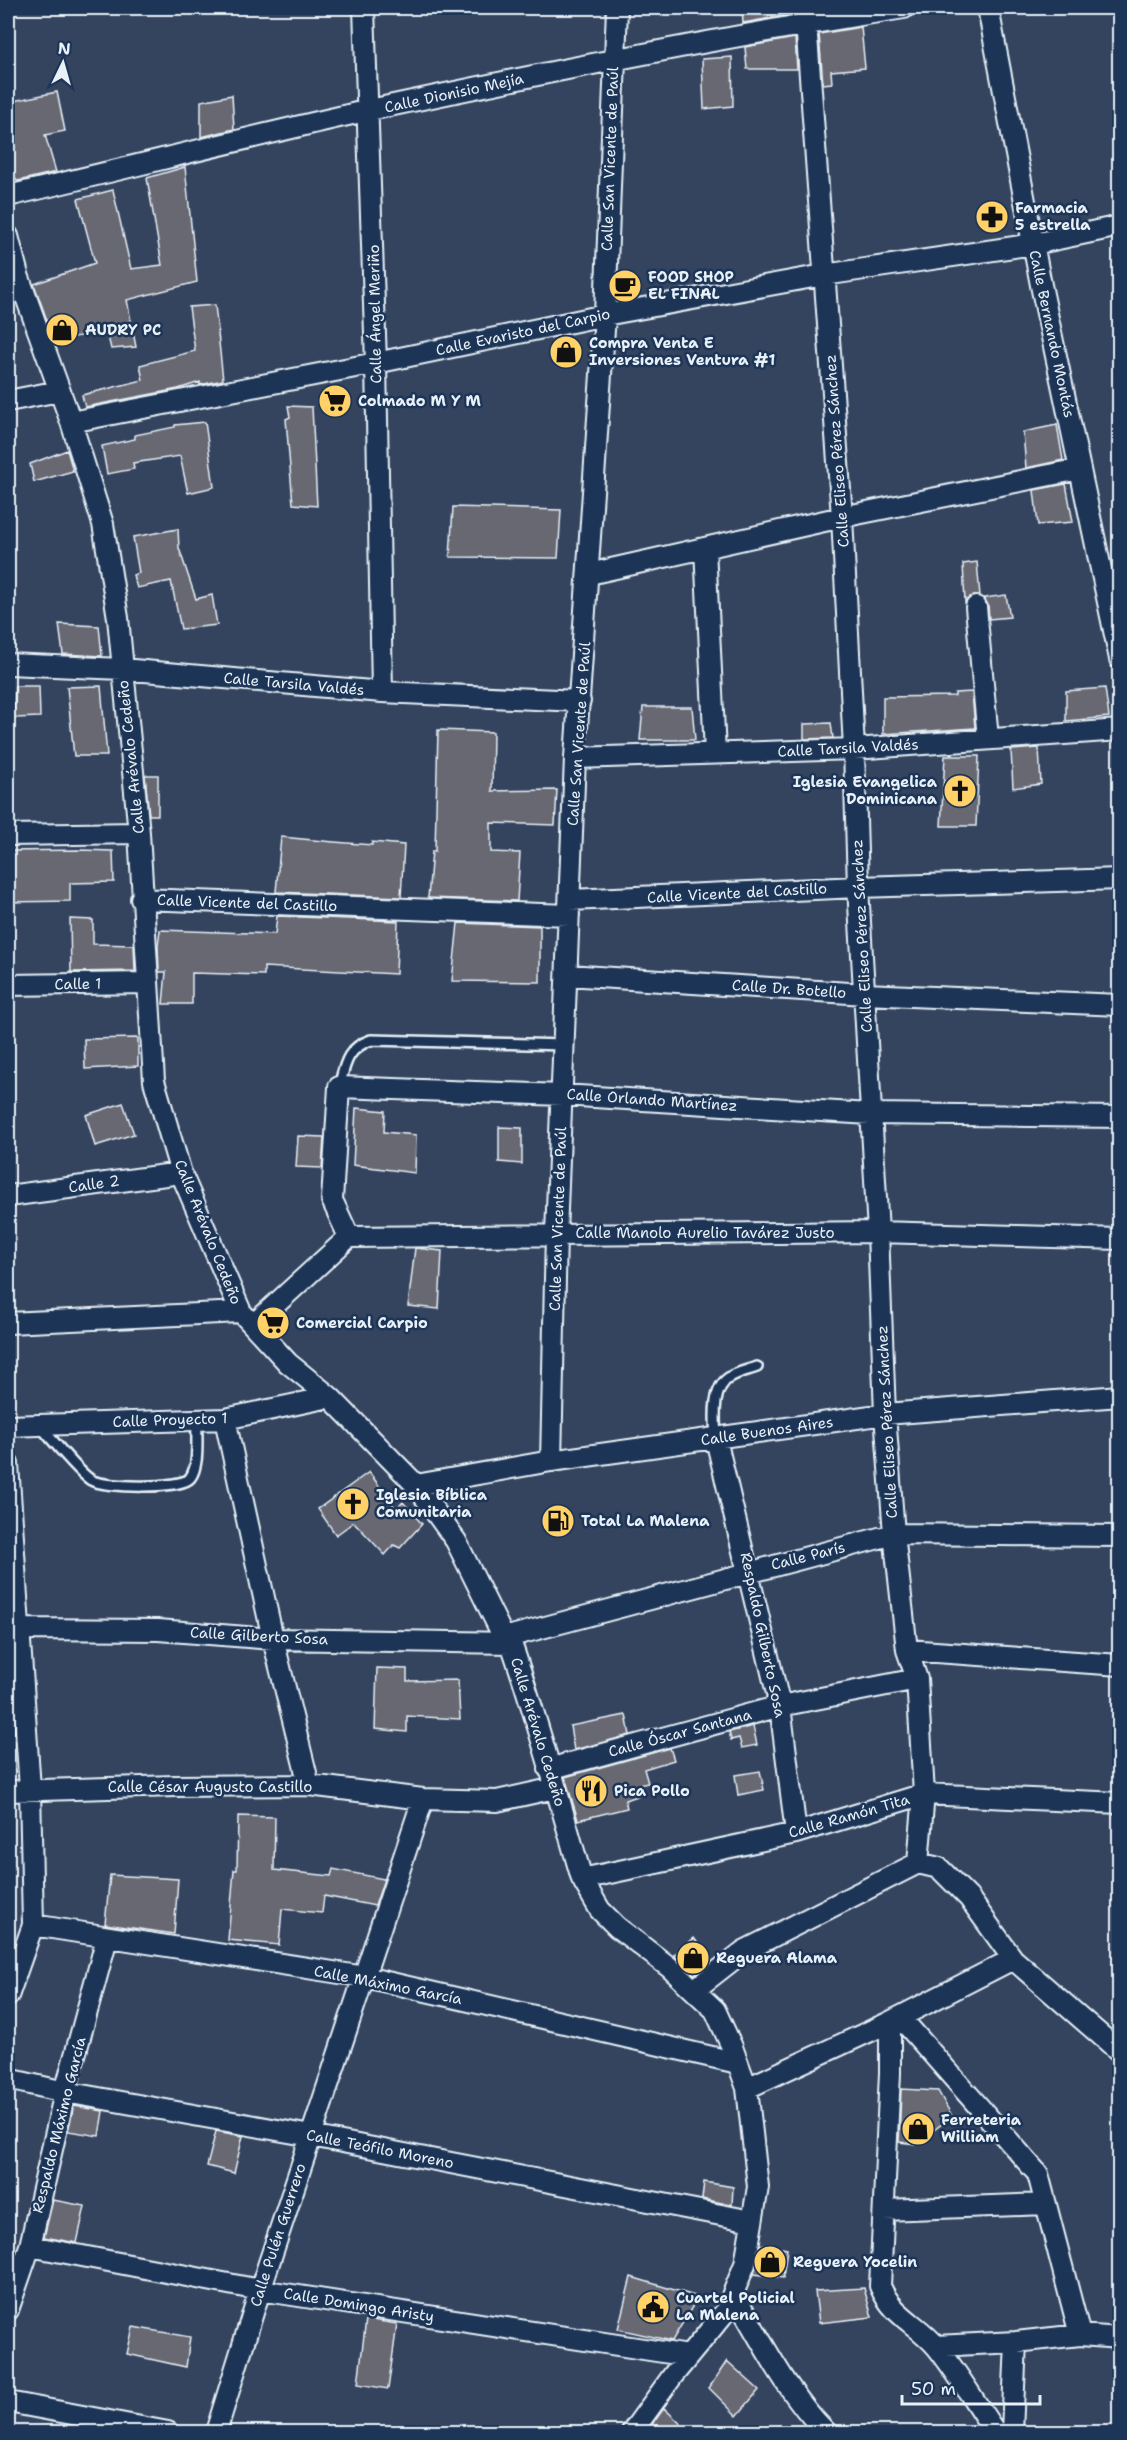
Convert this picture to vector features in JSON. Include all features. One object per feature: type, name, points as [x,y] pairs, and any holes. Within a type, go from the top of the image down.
[{"type":"street","name":"Calle Ángel Meriño","points":[[364,8],[376,363],[382,692]]},
{"type":"street","name":"Calle San Vicente de Paúl","points":[[551,1461],[556,1234],[575,758],[589,574],[604,315],[617,8]]},
{"type":"street","name":"Calle Dionisio Mejía","points":[[8,196],[369,110],[614,60],[805,15],[904,8]]},
{"type":"street","name":"Calle Bernando Montás","points":[[988,8],[1119,659]]},
{"type":"street","name":"Calle Eliseo Pérez Sánchez","points":[[805,15],[842,517],[885,1414],[894,1534],[907,1650],[917,1679],[924,1794],[918,1863]]},
{"type":"street","name":"Calle Evaristo del Carpio","points":[[71,422],[376,363],[604,315],[824,275],[1034,244],[1119,226]]},
{"type":"street","name":"Calle Arévalo Cedeño","points":[[8,236],[13,276],[71,422],[103,524],[118,618],[139,833],[141,899],[154,1081],[182,1173],[247,1318],[288,1363],[330,1397],[416,1485],[456,1540],[508,1640],[540,1727],[549,1769],[582,1879],[600,1910],[616,1927],[669,1967],[715,2010],[747,2088],[758,2187],[745,2264],[726,2311],[689,2356],[635,2431]]},
{"type":"street","points":[[8,401],[59,391]]},
{"type":"street","points":[[589,574],[842,517],[1080,469]]},
{"type":"street","points":[[705,548],[715,753]]},
{"type":"street","points":[[976,607],[988,739]]},
{"type":"street","name":"Calle Tarsila Valdés","points":[[8,664],[122,669],[382,692],[580,701]]},
{"type":"street","name":"Calle Tarsila Valdés","points":[[575,758],[854,749],[1119,730]]},
{"type":"street","points":[[8,835],[139,833]]},
{"type":"street","name":"Calle Vicente del Castillo","points":[[141,899],[570,908],[858,887],[1119,879]]},
{"type":"street","name":"Calle Dr. Botello","points":[[567,975],[866,994],[1119,1005]]},
{"type":"street","name":"Calle 1","points":[[8,985],[147,983]]},
{"type":"street","points":[[8,1323],[247,1318],[349,1237],[332,1200],[339,1087]]},
{"type":"street","name":"Calle Orlando Martínez","points":[[339,1087],[562,1095],[870,1114],[1119,1117]]},
{"type":"street","name":"Calle 2","points":[[8,1196],[182,1173]]},
{"type":"street","name":"Calle Manolo Aurelio Tavárez Justo","points":[[349,1237],[878,1232],[1119,1239]]},
{"type":"street","name":"Calle Buenos Aires","points":[[416,1485],[551,1461],[885,1414],[1119,1396]]},
{"type":"street","name":"Calle Proyecto 1","points":[[8,1426],[225,1419],[330,1397]]},
{"type":"street","points":[[225,1419],[273,1639],[309,1785]]},
{"type":"street","name":"Respaldo Gilberto Sosa","points":[[717,1439],[750,1571],[780,1706],[796,1833]]},
{"type":"street","points":[[8,1464],[14,1629],[30,1789],[33,1925],[8,1996]]},
{"type":"street","name":"Calle París","points":[[508,1640],[750,1571],[894,1534],[1119,1536]]},
{"type":"street","name":"Calle Gilberto Sosa","points":[[14,1629],[158,1630],[273,1639],[508,1640]]},
{"type":"street","points":[[907,1650],[1119,1665]]},
{"type":"street","name":"Calle Óscar Santana","points":[[549,1769],[780,1706],[917,1679]]},
{"type":"street","name":"Calle César Augusto Castillo","points":[[8,1791],[309,1785],[423,1799],[497,1801],[555,1788]]},
{"type":"street","name":"Calle Ramón Tita","points":[[582,1879],[796,1833],[924,1794],[1119,1803]]},
{"type":"street","name":"Calle Pulén Guerrero","points":[[216,2433],[260,2290],[423,1799]]},
{"type":"street","points":[[694,1990],[744,1951],[918,1863],[939,1868],[969,1898],[1013,1959],[1119,2052]]},
{"type":"street","name":"Calle Máximo García","points":[[33,1925],[365,1977],[738,2063]]},
{"type":"street","name":"Respaldo Máximo García","points":[[8,2310],[30,2246],[65,2092],[107,1938]]},
{"type":"street","points":[[747,2088],[895,2019],[1013,1959]]},
{"type":"street","points":[[895,2019],[1038,2174],[1080,2335]]},
{"type":"street","points":[[895,2019],[880,2286],[886,2300],[898,2314],[936,2346],[995,2433]]},
{"type":"street","name":"Calle Teófilo Moreno","points":[[8,2079],[65,2092],[311,2136],[752,2221]]},
{"type":"street","points":[[884,2210],[1046,2204]]},
{"type":"street","name":"Calle Domingo Aristy","points":[[30,2246],[260,2290],[689,2356]]},
{"type":"street","points":[[733,2293],[781,2373],[812,2419],[826,2433]]},
{"type":"street","points":[[936,2346],[1016,2342],[1080,2335],[1119,2338]]},
{"type":"street","points":[[1012,2433],[1016,2342]]},
{"type":"street","points":[[8,2402],[106,2427],[168,2433]]},
{"type":"lane","points":[[339,1087],[345,1064],[357,1044],[371,1040],[564,1045]]},
{"type":"lane","points":[[717,1439],[716,1400],[721,1387],[729,1377],[757,1366]]},
{"type":"lane","points":[[39,1425],[91,1480],[109,1485],[156,1486],[184,1484],[189,1480],[195,1470],[197,1420]]},
{"type":"building","points":[[742,8],[793,8],[793,14],[743,23]]},
{"type":"building","points":[[861,27],[865,68],[831,71],[832,83],[823,84],[819,34]]},
{"type":"building","points":[[795,38],[797,69],[747,69],[745,47]]},
{"type":"building","points":[[732,57],[733,106],[704,109],[702,59]]},
{"type":"building","points":[[57,92],[65,131],[45,135],[56,172],[18,181],[15,179],[8,141],[8,102]]},
{"type":"building","points":[[232,95],[234,129],[201,137],[201,101]]},
{"type":"building","points":[[185,167],[197,282],[127,300],[136,347],[111,349],[107,332],[54,340],[34,284],[95,263],[78,199],[113,190],[131,269],[162,265],[147,178]]},
{"type":"building","points":[[215,305],[223,380],[200,385],[200,382],[178,389],[85,407],[82,395],[143,380],[140,365],[195,351],[189,307]]},
{"type":"building","points":[[288,406],[312,407],[317,506],[293,504],[286,419],[290,417]]},
{"type":"building","points":[[205,422],[214,487],[188,493],[180,456],[133,463],[134,469],[107,474],[102,446],[135,439],[135,435],[175,427],[175,425]]},
{"type":"building","points":[[1057,425],[1063,460],[1026,468],[1023,432]]},
{"type":"building","points":[[67,450],[73,471],[34,482],[30,464]]},
{"type":"building","points":[[1066,484],[1073,522],[1038,525],[1034,490]]},
{"type":"building","points":[[453,507],[561,510],[558,558],[450,557]]},
{"type":"building","points":[[178,529],[179,548],[196,599],[212,595],[217,625],[181,629],[171,581],[137,588],[133,575],[139,573],[133,537]]},
{"type":"building","points":[[977,562],[980,596],[970,597],[965,602],[963,564]]},
{"type":"building","points":[[1006,595],[1010,617],[989,619],[988,605],[984,598]]},
{"type":"building","points":[[59,624],[99,626],[102,656],[63,654]]},
{"type":"building","points":[[15,686],[39,686],[40,717],[14,718]]},
{"type":"building","points":[[101,686],[107,756],[74,756],[67,687]]},
{"type":"building","points":[[1105,688],[1109,717],[1066,721],[1066,691]]},
{"type":"building","points":[[972,692],[975,728],[883,734],[883,697],[955,696],[955,693]]},
{"type":"building","points":[[643,707],[692,707],[695,740],[640,740]]},
{"type":"building","points":[[831,723],[833,738],[804,739],[804,724]]},
{"type":"building","points":[[438,730],[493,732],[492,791],[557,790],[555,825],[491,823],[491,852],[520,853],[517,901],[428,898],[432,851],[435,851]]},
{"type":"building","points":[[1039,748],[1041,784],[1013,788],[1011,750]]},
{"type":"building","name":"Iglesia Evangelica Dominicana","points":[[945,756],[979,756],[976,826],[941,826]]},
{"type":"building","points":[[145,775],[158,775],[158,815],[149,815]]},
{"type":"building","points":[[281,837],[372,845],[372,842],[404,845],[401,897],[276,892]]},
{"type":"building","points":[[8,851],[113,851],[114,882],[70,883],[70,901],[8,902]]},
{"type":"building","points":[[277,916],[398,921],[396,974],[264,967],[264,975],[192,973],[192,1004],[163,1004],[166,972],[159,972],[160,930],[275,934]]},
{"type":"building","points":[[70,919],[93,920],[93,944],[134,945],[135,971],[71,972]]},
{"type":"building","points":[[458,923],[540,926],[540,982],[452,981]]},
{"type":"building","points":[[138,1038],[138,1066],[85,1069],[84,1039]]},
{"type":"building","points":[[123,1103],[134,1134],[95,1146],[86,1115]]},
{"type":"building","points":[[356,1108],[385,1111],[384,1132],[416,1135],[415,1173],[353,1165]]},
{"type":"building","points":[[499,1127],[522,1128],[522,1164],[499,1162]]},
{"type":"building","points":[[298,1136],[324,1137],[322,1168],[296,1167]]},
{"type":"building","points":[[415,1248],[442,1251],[439,1309],[408,1306]]},
{"type":"building","points":[[369,1472],[396,1509],[403,1502],[422,1524],[400,1548],[394,1545],[385,1555],[354,1522],[336,1535],[318,1509]]},
{"type":"building","points":[[377,1668],[407,1669],[407,1681],[458,1680],[460,1719],[407,1716],[407,1732],[375,1729]]},
{"type":"building","points":[[626,1715],[630,1735],[574,1750],[570,1726]]},
{"type":"building","points":[[753,1726],[757,1745],[742,1748],[739,1738],[731,1740],[729,1732]]},
{"type":"building","name":"Pica Pollo","points":[[670,1748],[674,1760],[644,1769],[648,1783],[638,1785],[641,1795],[625,1800],[627,1808],[578,1820],[565,1777]]},
{"type":"building","points":[[760,1771],[764,1790],[738,1795],[735,1775]]},
{"type":"building","points":[[238,1816],[275,1817],[274,1870],[331,1876],[333,1869],[384,1879],[375,1906],[324,1896],[322,1913],[282,1909],[279,1945],[228,1940],[234,1870],[237,1870]]},
{"type":"building","points":[[110,1875],[178,1879],[174,1934],[105,1924]]},
{"type":"building","name":"Reguera Alama","points":[[694,1938],[711,1961],[694,1974],[674,1955]]},
{"type":"building","name":"Ferreteria William","points":[[901,2089],[938,2091],[952,2116],[916,2144],[899,2142]]},
{"type":"building","points":[[74,2106],[103,2111],[99,2136],[68,2131]]},
{"type":"building","points":[[216,2131],[243,2136],[234,2173],[207,2166]]},
{"type":"building","points":[[704,2182],[733,2187],[732,2205],[702,2199]]},
{"type":"building","points":[[53,2200],[85,2206],[77,2243],[44,2237]]},
{"type":"building","name":"Reguera Yocelin","points":[[760,2245],[787,2249],[783,2278],[754,2274]]},
{"type":"building","points":[[631,2277],[698,2297],[672,2341],[618,2329]]},
{"type":"building","points":[[864,2288],[872,2317],[819,2323],[815,2291]]},
{"type":"building","points":[[366,2319],[397,2324],[388,2389],[358,2384]]},
{"type":"building","points":[[133,2327],[190,2337],[186,2367],[127,2354]]},
{"type":"building","points":[[727,2361],[759,2390],[737,2416],[709,2388]]},
{"type":"building","points":[[664,2408],[690,2433],[653,2433],[649,2429]]},
{"type":"place","name":"Farmacia 5 estrella","points":[[992,217]]},
{"type":"place","name":"FOOD SHOP EL FINAL","points":[[625,286]]},
{"type":"place","name":"AUDRY PC","points":[[62,330]]},
{"type":"place","name":"Compra Venta E Inversiones Ventura #1","points":[[566,352]]},
{"type":"place","name":"Colmado M Y M","points":[[335,401]]},
{"type":"place","name":"Iglesia Evangelica Dominicana","points":[[960,791]]},
{"type":"place","name":"Comercial Carpio","points":[[273,1323]]},
{"type":"place","name":"Iglesia Bíblica Comunitaria","points":[[353,1504]]},
{"type":"place","name":"Total La Malena","points":[[558,1521]]},
{"type":"place","name":"Pica Pollo","points":[[591,1791]]},
{"type":"place","name":"Reguera Alama","points":[[693,1958]]},
{"type":"place","name":"Ferreteria William","points":[[918,2129]]},
{"type":"place","name":"Reguera Yocelin","points":[[770,2262]]},
{"type":"place","name":"Cuartel Policial La Malena","points":[[653,2307]]}]
